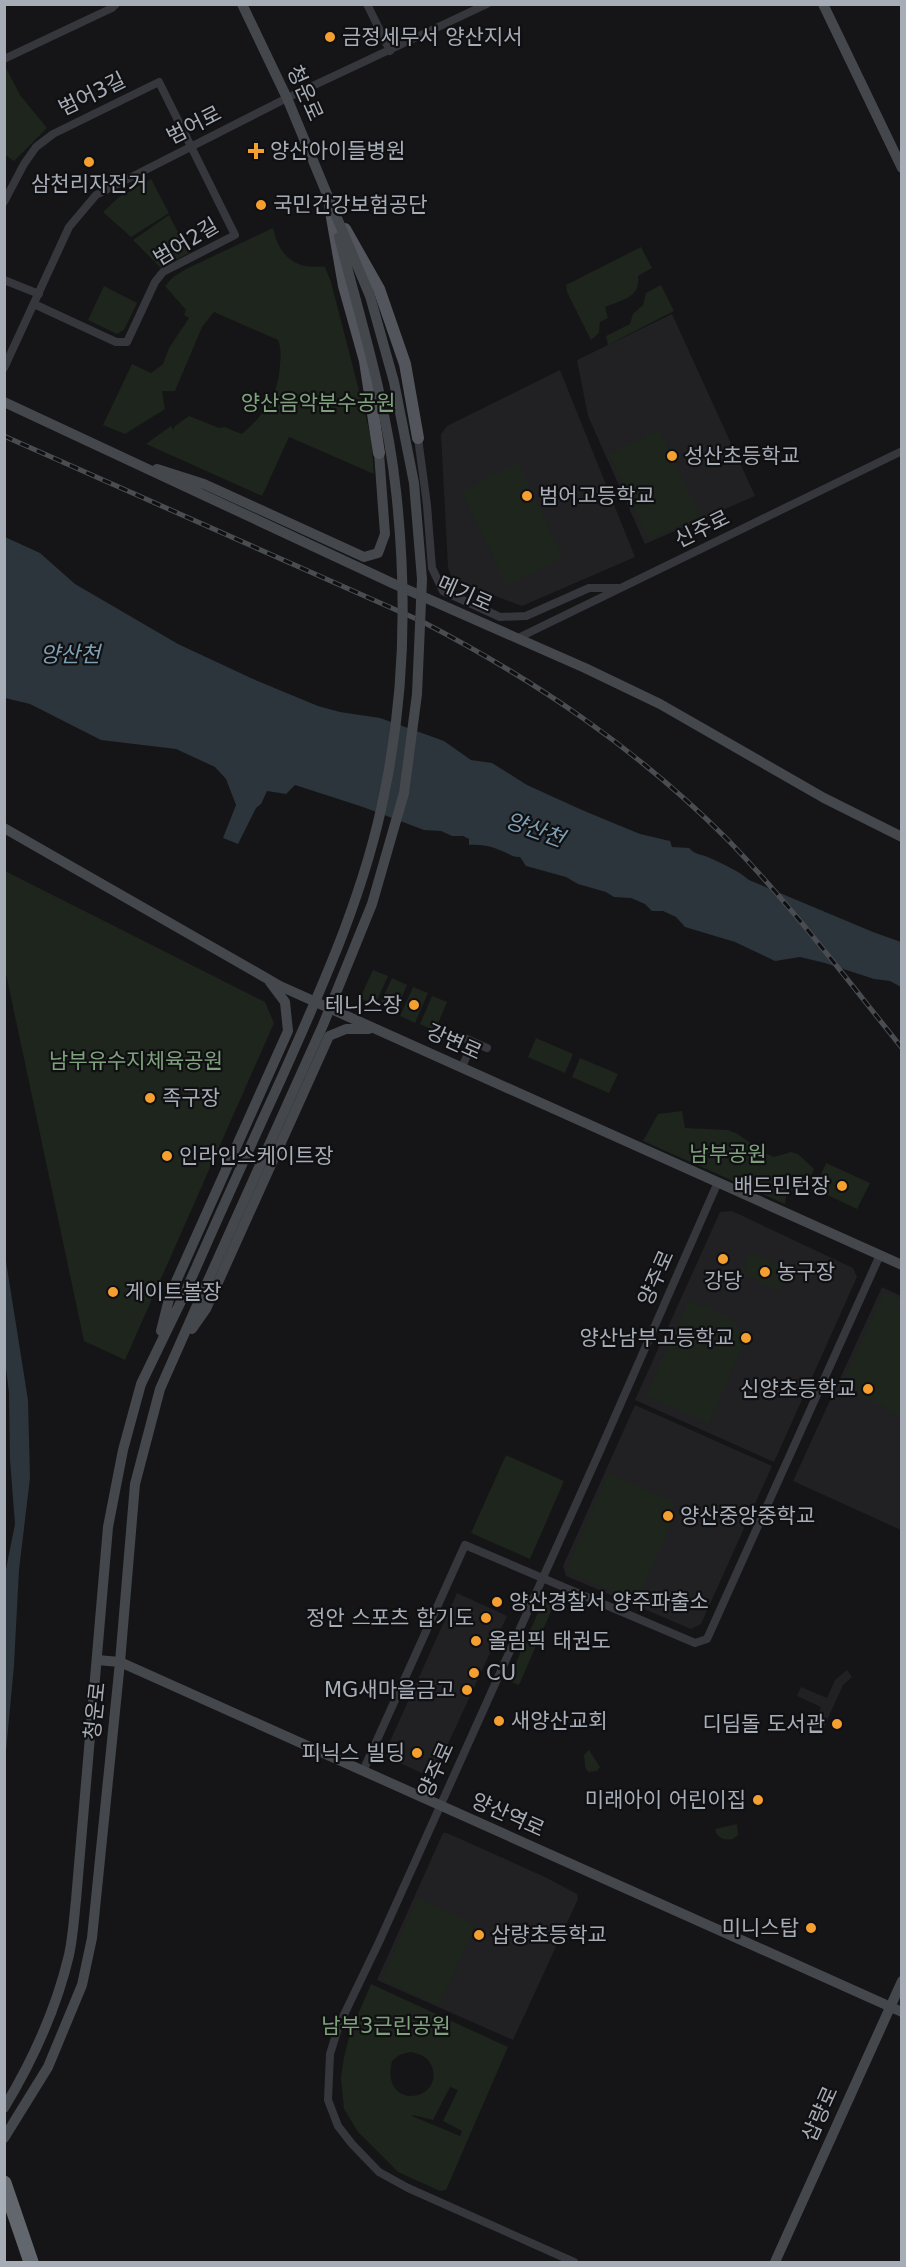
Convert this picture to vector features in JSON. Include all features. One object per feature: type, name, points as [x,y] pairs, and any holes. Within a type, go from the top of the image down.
[{"type":"highway","points":[[4,2183],[19,2262]]},
{"type":"highway","points":[[4,2196],[31,2262]]},
{"type":"main road","name":"청운로","points":[[4,2140],[15,2118],[48,2067],[82,1985],[92,1938],[120,1662],[135,1484],[160,1389],[323,1025],[372,904],[404,793],[417,694],[422,579],[414,483],[394,382],[370,296],[287,98],[242,4]]},
{"type":"main road","points":[[823,4],[902,168]]},
{"type":"main road","name":"청운로","points":[[4,2107],[17,2087],[40,2041],[57,1998],[69,1952],[76,1900],[108,1527],[123,1450],[141,1384],[184,1295],[308,1018],[356,900],[385,792],[401,693],[403,579],[396,490],[379,386],[329,199]]},
{"type":"main road","points":[[329,199],[379,289],[405,364],[418,438]]},
{"type":"main road","points":[[116,456],[204,484],[364,557],[378,553],[385,534],[379,453],[365,361],[344,286],[329,199]]},
{"type":"main road","name":"메기로","points":[[4,402],[116,456],[660,704],[824,798],[902,837]]},
{"type":"main road","name":"강변로","points":[[4,828],[268,979],[374,1029],[902,1265]]},
{"type":"main road","points":[[156,1352],[170,1295],[288,1031],[285,1002],[268,979]]},
{"type":"main road","points":[[176,1352],[206,1309],[329,1036],[345,1029],[374,1029]]},
{"type":"main road","name":"양산역로","points":[[97,1660],[120,1662],[902,2012]]},
{"type":"main road","name":"삽량로","points":[[775,2262],[902,1981]]},
{"type":"street","points":[[4,59],[112,8],[116,4]]},
{"type":"street","points":[[367,4],[390,51]]},
{"type":"street","name":"범어로","points":[[4,368],[69,227],[96,195],[287,98],[487,4]]},
{"type":"street","name":"범어3길","points":[[4,202],[24,164],[36,147],[53,134],[159,82],[190,147]]},
{"type":"street","name":"범어2길","points":[[34,304],[116,342],[127,342],[155,282],[163,272],[235,236],[190,147]]},
{"type":"street","points":[[4,280],[39,294]]},
{"type":"street","points":[[418,438],[432,568],[443,591],[500,617],[526,616],[590,588],[621,588]]},
{"type":"street","name":"신주로","points":[[518,638],[902,451]]},
{"type":"street","points":[[462,1036],[487,1048]]},
{"type":"street","points":[[462,1067],[473,1042]]},
{"type":"street","name":"양주로","points":[[574,2262],[408,2188],[378,2172],[338,2126],[328,2100],[330,2054],[339,2025],[385,1929],[439,1805],[543,1579],[718,1182]]},
{"type":"street","points":[[363,1771],[465,1545],[695,1643],[707,1640],[880,1255]]},
{"type":"shaded area","name":"성산초등학교","points":[[672,314],[755,496],[645,544],[588,416],[577,360]]},
{"type":"shaded area","name":"범어고등학교","points":[[560,370],[635,557],[522,606],[453,580],[448,568],[441,434],[447,426]]},
{"type":"shaded area","name":"양산남부고등학교","points":[[732,1211],[853,1268],[857,1277],[774,1462],[635,1400],[720,1212]]},
{"type":"shaded area","name":"신양초등학교","points":[[882,1287],[901,1296],[901,1530],[793,1481]]},
{"type":"shaded area","name":"양산중앙중학교","points":[[635,1405],[772,1466],[701,1624],[691,1629],[566,1576],[563,1566]]},
{"type":"shaded area","points":[[457,1593],[507,1616],[436,1770],[426,1775],[387,1757],[386,1750]]},
{"type":"shaded area","points":[[847,1670],[852,1677],[843,1685],[820,1736],[811,1732],[821,1707],[797,1696],[801,1687],[827,1698],[835,1680]]},
{"type":"shaded area","name":"삽량초등학교","points":[[443,1833],[545,1877],[577,1894],[578,1899],[513,2040],[377,1980]]},
{"type":"green space","points":[[6,68],[20,95],[47,128],[14,161],[5,155]]},
{"type":"green space","points":[[151,179],[169,213],[131,237],[103,212],[119,197]]},
{"type":"green space","points":[[169,215],[189,253],[161,268],[133,240]]},
{"type":"green space","name":"양산음악분수공원","points":[[273,228],[277,241],[287,257],[305,266],[325,267],[331,282],[371,437],[374,474],[289,437],[262,496],[146,444],[171,426],[173,430],[189,416],[242,434],[258,419],[274,394],[279,375],[278,340],[214,312],[202,327],[175,391],[162,391],[165,409],[125,434],[103,425],[132,364],[151,373],[163,364],[169,348],[189,318],[184,315],[186,310],[165,286],[173,277],[188,268]]},
{"type":"green space","points":[[641,247],[652,268],[638,276],[638,283],[633,294],[605,307],[608,318],[600,322],[599,333],[591,340],[567,292],[566,285]]},
{"type":"green space","points":[[661,285],[674,311],[608,345],[606,336],[630,324],[633,314],[643,305],[646,293]]},
{"type":"green space","points":[[104,286],[137,303],[124,330],[117,334],[88,320]]},
{"type":"green space","points":[[660,430],[700,517],[649,540],[608,454]]},
{"type":"green space","points":[[518,463],[563,558],[507,585],[461,492]]},
{"type":"green space","name":"남부유수지체육공원","points":[[5,871],[265,1002],[274,1023],[125,1360],[84,1341],[5,969]]},
{"type":"green space","name":"테니스장","points":[[373,970],[388,976],[375,1005],[360,998]]},
{"type":"green space","points":[[392,978],[407,985],[395,1013],[379,1006]]},
{"type":"green space","name":"테니스장","points":[[413,987],[428,993],[415,1023],[400,1016]]},
{"type":"green space","points":[[432,996],[447,1002],[435,1031],[420,1024]]},
{"type":"green space","points":[[536,1038],[573,1054],[565,1073],[528,1057]]},
{"type":"green space","points":[[580,1058],[618,1074],[609,1093],[572,1077]]},
{"type":"green space","name":"남부공원","points":[[682,1111],[685,1128],[728,1130],[774,1157],[791,1152],[798,1154],[814,1169],[806,1188],[787,1191],[785,1204],[643,1141],[658,1114]]},
{"type":"green space","name":"배드민턴장","points":[[826,1163],[870,1183],[857,1209],[815,1189]]},
{"type":"green space","name":"농구장","points":[[751,1253],[789,1269],[779,1291],[742,1274]]},
{"type":"green space","points":[[884,1292],[901,1300],[901,1415],[840,1387]]},
{"type":"green space","points":[[689,1300],[734,1320],[745,1341],[709,1423],[646,1396]]},
{"type":"green space","points":[[506,1455],[564,1481],[530,1559],[471,1533]]},
{"type":"green space","points":[[608,1473],[673,1502],[675,1515],[637,1601],[570,1573],[570,1561]]},
{"type":"green space","points":[[556,1600],[519,1685],[508,1681],[543,1601]]},
{"type":"green space","points":[[589,1750],[600,1767],[597,1771],[588,1772],[585,1766],[584,1755]]},
{"type":"green space","points":[[737,1824],[738,1835],[733,1839],[722,1838],[715,1829]]},
{"type":"green space","points":[[418,1898],[476,1925],[439,2006],[381,1979]]},
{"type":"green space","name":"남부3근린공원","points":[[371,1984],[508,2047],[446,2190],[440,2191],[398,2172],[358,2132],[344,2109],[341,2078],[350,2033]],"holes":[[[410,2052],[428,2060],[432,2067],[433,2079],[429,2088],[421,2094],[412,2096],[403,2094],[395,2088],[391,2077],[392,2061],[399,2055]],[[450,2087],[458,2090],[443,2121],[462,2131],[460,2136],[412,2116],[433,2120]]]},
{"type":"water","name":"양산천","points":[[5,537],[40,553],[75,584],[178,644],[253,679],[318,706],[380,718],[444,741],[471,760],[492,763],[527,785],[582,810],[640,834],[670,841],[672,847],[689,848],[731,868],[749,880],[901,942],[901,987],[890,981],[874,979],[800,957],[775,961],[735,942],[685,927],[676,917],[663,911],[652,911],[645,904],[631,898],[614,897],[606,892],[578,884],[566,877],[526,866],[520,857],[494,848],[469,845],[469,839],[463,836],[424,830],[295,785],[286,794],[267,791],[238,844],[223,838],[236,805],[226,779],[215,767],[176,749],[101,740],[30,704],[5,698]]},
{"type":"water","points":[[5,1255],[28,1400],[30,1478],[19,1570],[14,1665],[6,1751],[5,1803],[4,1579],[15,1524],[10,1460],[9,1393],[5,1360]]},
{"type":"railway","points":[[4,436],[421,621],[504,667],[583,718],[657,775],[727,839],[795,915],[902,1048]]},
{"type":"place","name":"금정세무서 양산지서","points":[[330,37]]},
{"type":"place","name":"양산아이들병원","points":[[256,151]]},
{"type":"place","name":"삼천리자전거","points":[[89,162]]},
{"type":"place","name":"국민건강보험공단","points":[[261,205]]},
{"type":"place","name":"성산초등학교","points":[[672,456]]},
{"type":"place","name":"범어고등학교","points":[[527,496]]},
{"type":"place","name":"테니스장","points":[[414,1005]]},
{"type":"place","name":"족구장","points":[[150,1098]]},
{"type":"place","name":"인라인스케이트장","points":[[167,1156]]},
{"type":"place","name":"배드민턴장","points":[[842,1186]]},
{"type":"place","name":"강당","points":[[723,1259]]},
{"type":"place","name":"농구장","points":[[765,1272]]},
{"type":"place","name":"게이트볼장","points":[[113,1292]]},
{"type":"place","name":"양산남부고등학교","points":[[746,1338]]},
{"type":"place","name":"신양초등학교","points":[[868,1389]]},
{"type":"place","name":"양산중앙중학교","points":[[668,1516]]},
{"type":"place","name":"양산경찰서 양주파출소","points":[[497,1602]]},
{"type":"place","name":"정안 스포츠 합기도","points":[[486,1618]]},
{"type":"place","name":"올림픽 태권도","points":[[476,1641]]},
{"type":"place","name":"CU","points":[[474,1673]]},
{"type":"place","name":"MG새마을금고","points":[[467,1690]]},
{"type":"place","name":"새양산교회","points":[[499,1721]]},
{"type":"place","name":"디딤돌 도서관","points":[[837,1724]]},
{"type":"place","name":"피닉스 빌딩","points":[[417,1753]]},
{"type":"place","name":"미래아이 어린이집","points":[[758,1800]]},
{"type":"place","name":"미니스탑","points":[[811,1928]]},
{"type":"place","name":"삽량초등학교","points":[[479,1935]]}]
